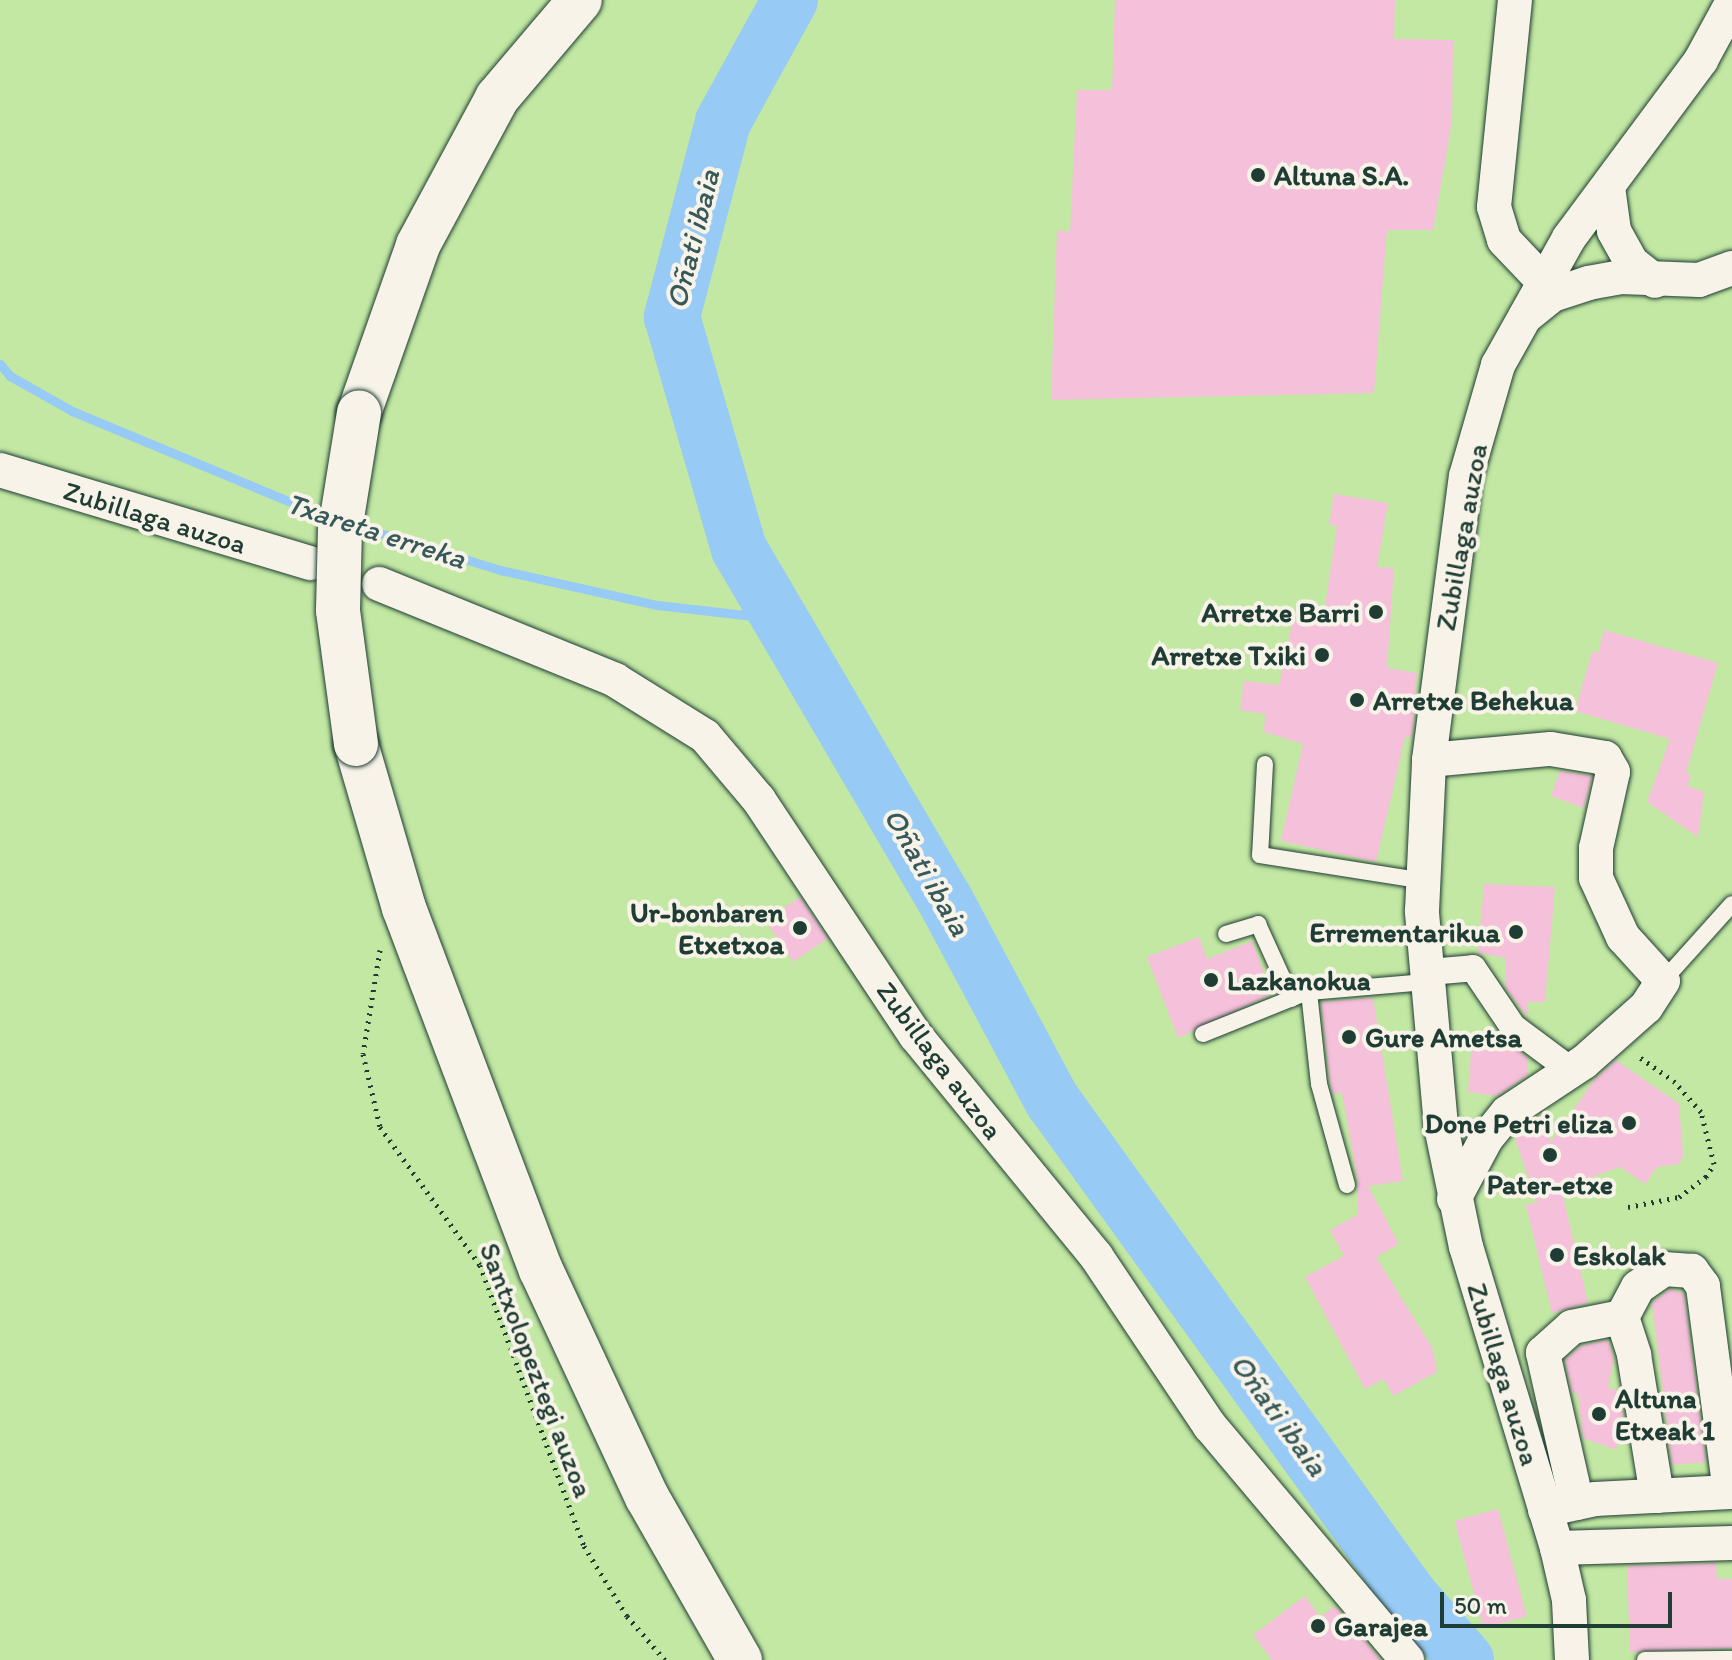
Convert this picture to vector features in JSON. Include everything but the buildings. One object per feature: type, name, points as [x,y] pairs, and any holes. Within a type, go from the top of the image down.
[{"type":"main road","points":[[580,0],[497,98],[418,245],[359,413],[340,530],[338,610],[356,744],[404,908],[541,1270],[647,1497],[740,1660]]},
{"type":"street","points":[[1515,0],[1494,207],[1504,240],[1542,280]]},
{"type":"street","name":"Zubillaga auzoa","points":[[1561,1506],[1454,1199],[1441,1126],[1434,977],[1424,881],[1429,760],[1466,476],[1498,365],[1542,280],[1701,60],[1732,3]]},
{"type":"street","points":[[1608,187],[1614,231],[1632,263],[1655,281]]},
{"type":"street","name":"Zubillaga auzoa","points":[[1521,321],[1552,295],[1588,283],[1621,277],[1655,281],[1699,280],[1732,268]]},
{"type":"street","name":"Zubillaga auzoa","points":[[0,470],[310,563]]},
{"type":"street","name":"Zubillaga auzoa","points":[[379,584],[615,680],[705,736],[759,800],[916,1036],[1096,1256],[1210,1426],[1407,1660]]},
{"type":"street","points":[[1429,760],[1551,749],[1605,758],[1613,772],[1596,848],[1596,878],[1623,937],[1663,981],[1646,1007],[1611,1038],[1572,1071],[1507,1113],[1486,1139],[1454,1199]]},
{"type":"street","points":[[1434,977],[1473,968],[1513,1027],[1572,1071]]},
{"type":"street","points":[[1561,1506],[1730,1492],[1703,1286],[1692,1271],[1664,1269],[1638,1287],[1622,1317],[1634,1355],[1657,1496]]},
{"type":"street","name":"Zubillaga auzoa","points":[[1572,1660],[1569,1600],[1557,1548],[1561,1506],[1543,1353],[1572,1327],[1622,1317]]},
{"type":"street","points":[[1557,1548],[1732,1543]]},
{"type":"lane","points":[[1265,764],[1260,855],[1424,881]]},
{"type":"lane","points":[[1663,981],[1732,904]]},
{"type":"lane","points":[[1226,934],[1258,924],[1292,999]]},
{"type":"lane","points":[[1203,1034],[1309,992],[1434,977]]},
{"type":"lane","points":[[1309,992],[1319,1084],[1347,1185]]},
{"type":"lane","points":[[1645,1660],[1732,1659]]},
{"type":"path","name":"Santxolopeztegi auzoa","points":[[376,936],[380,951],[363,1054],[380,1127],[480,1265],[584,1546],[627,1616],[665,1660]]},
{"type":"path","points":[[1611,1038],[1692,1100],[1713,1145],[1714,1164],[1706,1177],[1679,1197],[1628,1207]]},
{"type":"green space","points":[[0,0],[1732,0],[1732,1660],[0,1660]]},
{"type":"waterway","name":"Oñati ibaia","points":[[790,0],[723,122],[672,317],[739,549],[944,898],[1052,1100],[1410,1596],[1466,1660]]},
{"type":"waterway","name":"Txareta erreka","points":[[0,364],[10,376],[72,411],[332,519]]},
{"type":"waterway","name":"Txareta erreka","points":[[354,525],[500,570],[657,605],[780,619]]},
{"type":"place","name":"Altuna S.A.","points":[[1258,175]]},
{"type":"place","name":"Arretxe Barri","points":[[1376,612]]},
{"type":"place","name":"Arretxe Txiki","points":[[1322,655]]},
{"type":"place","name":"Arretxe Behekua","points":[[1357,700]]},
{"type":"place","name":"Ur-bonbaren Etxetxoa","points":[[800,928]]},
{"type":"place","name":"Errementarikua","points":[[1516,932]]},
{"type":"place","name":"Lazkanokua","points":[[1211,980]]},
{"type":"place","name":"Gure Ametsa","points":[[1349,1037]]},
{"type":"place","name":"Done Petri eliza","points":[[1629,1123]]},
{"type":"place","name":"Pater-etxe","points":[[1550,1155]]},
{"type":"place","name":"Eskolak","points":[[1557,1255]]},
{"type":"place","name":"Altuna Etxeak 1","points":[[1599,1414]]},
{"type":"place","name":"Garajea","points":[[1318,1626]]}]
